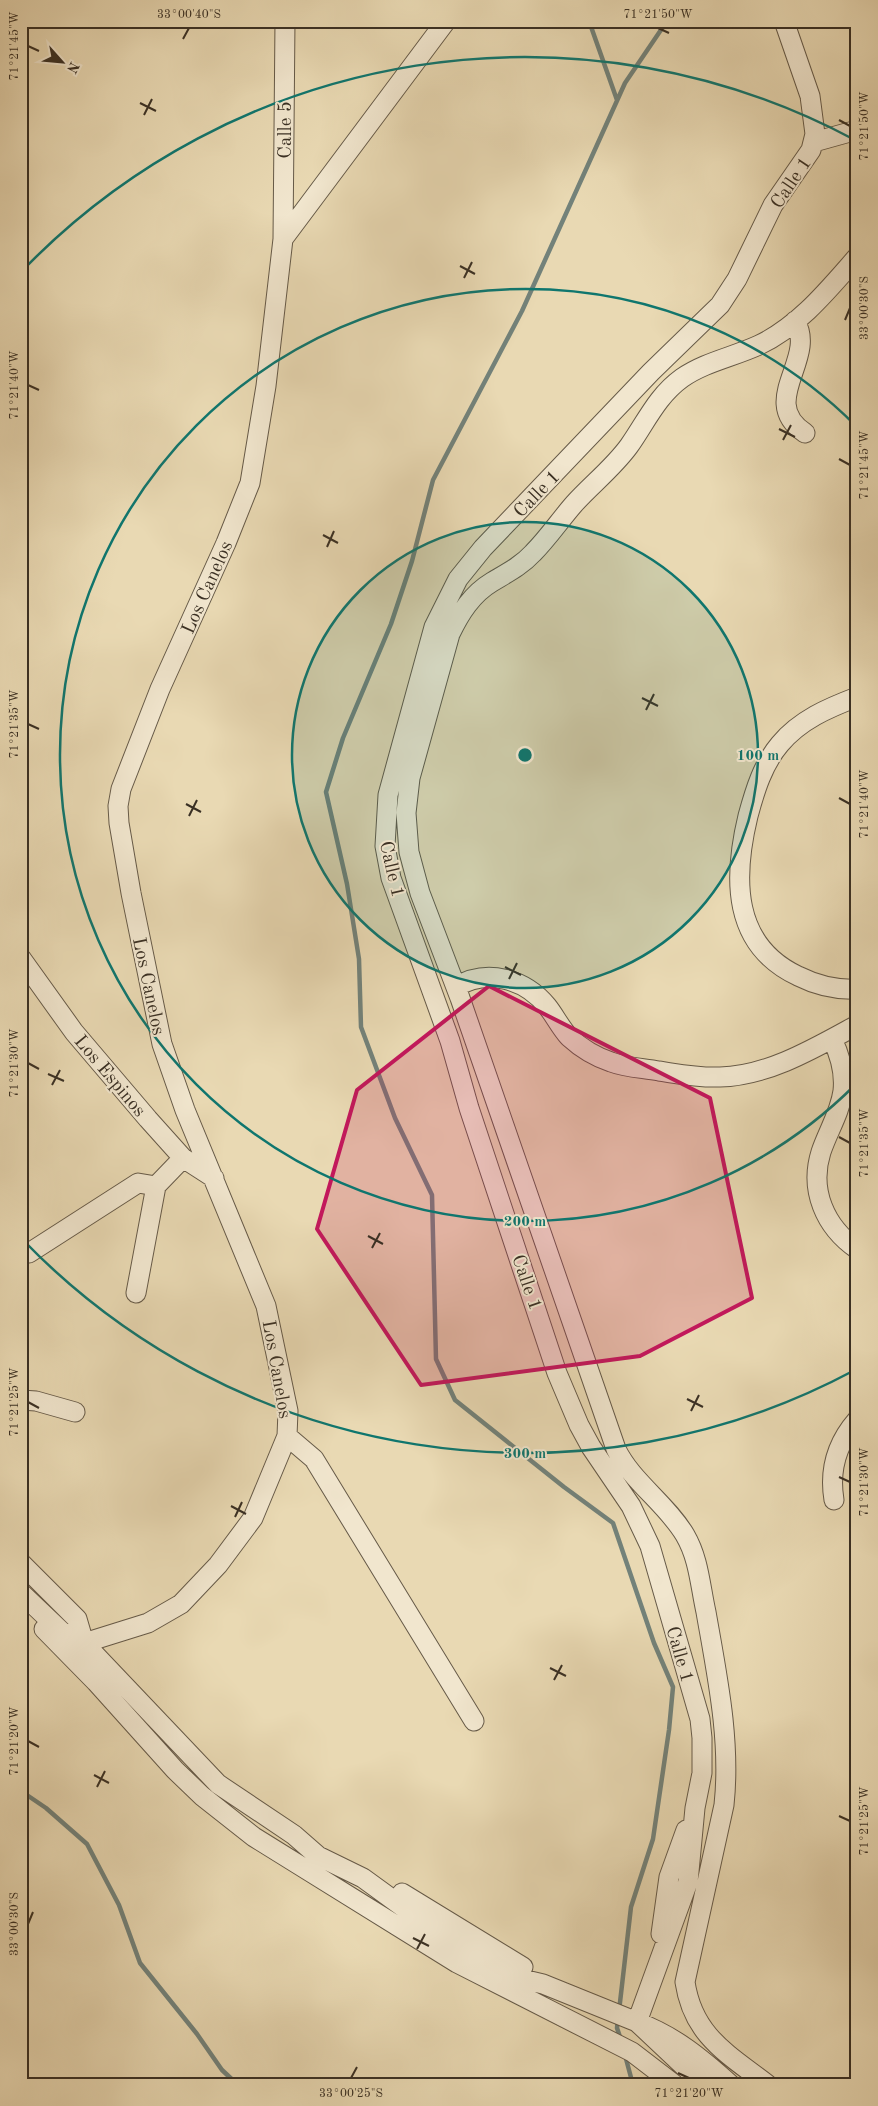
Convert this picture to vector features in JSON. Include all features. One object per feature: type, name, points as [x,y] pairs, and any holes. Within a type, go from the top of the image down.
[{"type":"street","name":"Calle 5","points":[[283,239],[284,21]]},
{"type":"street","points":[[283,239],[446,21]]},
{"type":"street","name":"Calle 1","points":[[637,2022],[688,1882],[695,1808],[703,1756],[700,1719],[650,1546],[632,1506],[595,1454],[578,1425],[557,1373],[468,1108],[450,1041],[391,878],[385,846],[385,821],[388,795],[429,644],[440,611],[458,579],[483,548],[650,372],[720,305],[737,279],[773,205],[793,174],[807,158],[814,142],[810,96],[784,21]]},
{"type":"street","points":[[814,142],[857,130]]},
{"type":"street","name":"Los Canelos","points":[[84,1643],[148,1623],[181,1604],[218,1565],[253,1518],[287,1436],[288,1411],[285,1392],[266,1306],[185,1110],[162,1044],[131,893],[118,806],[121,789],[160,690],[226,543],[250,483],[266,386],[283,239]]},
{"type":"street","points":[[768,2085],[707,2036],[690,2008],[685,1982],[727,1782],[726,1735],[697,1564],[685,1535],[676,1522],[627,1468],[616,1449],[456,987],[413,873],[409,852],[406,813],[414,761],[456,620],[477,594],[517,567],[542,543],[573,506],[616,462],[649,413],[670,388],[697,369],[758,345],[799,318],[857,256]]},
{"type":"street","points":[[799,318],[802,342],[785,401],[793,422],[805,433]]},
{"type":"street","points":[[857,698],[826,710],[801,724],[771,756],[751,806],[742,841],[740,872],[740,891],[748,929],[760,949],[788,972],[815,983],[844,989],[857,989]]},
{"type":"street","name":"Los Espinos","points":[[21,958],[74,1032],[183,1158],[214,1178]]},
{"type":"street","points":[[456,987],[473,978],[482,976],[498,977],[515,983],[541,1000],[560,1026],[583,1048],[611,1062],[635,1068],[701,1077],[740,1075],[778,1064],[857,1025]]},
{"type":"street","points":[[832,1039],[842,1067],[843,1090],[838,1112],[821,1152],[817,1187],[824,1211],[830,1222],[846,1242],[857,1249]]},
{"type":"street","points":[[136,1294],[156,1186],[183,1158]]},
{"type":"street","points":[[29,1253],[138,1183],[156,1186]]},
{"type":"street","points":[[21,1400],[36,1401],[74,1412]]},
{"type":"street","points":[[834,1500],[832,1477],[836,1455],[847,1432],[857,1420]]},
{"type":"street","points":[[287,1436],[314,1459],[474,1721]]},
{"type":"street","points":[[21,1563],[77,1619],[84,1643]]},
{"type":"street","points":[[21,1593],[61,1631],[84,1643],[218,1784],[294,1835],[318,1856],[363,1878],[451,1942],[522,1979],[543,1984],[664,2033],[686,2046],[731,2085]]},
{"type":"street","points":[[21,1607],[79,1664],[175,1770],[202,1796],[246,1831],[457,1963],[632,2052],[675,2085]]},
{"type":"street","points":[[637,2022],[704,2085]]},
{"type":"highlighted area","points":[[489,986],[710,1098],[752,1298],[640,1356],[421,1385],[317,1229],[357,1090]]},
{"type":"waterway","points":[[589,21],[617,100]]},
{"type":"waterway","points":[[619,2011],[631,1907],[653,1839],[669,1730],[673,1687],[654,1643],[613,1523],[564,1487],[455,1400],[436,1359],[432,1195],[395,1118],[361,1027],[359,959],[347,884],[326,792],[343,738],[391,624],[412,561],[433,480],[522,311],[625,83],[667,21]]},
{"type":"waterway","points":[[21,1791],[46,1808],[87,1844],[119,1905],[140,1963],[197,2034],[222,2070],[238,2085]]},
{"type":"waterway","points":[[618,2018],[617,2028],[621,2040]]},
{"type":"waterway","points":[[625,2055],[633,2085]]}]
